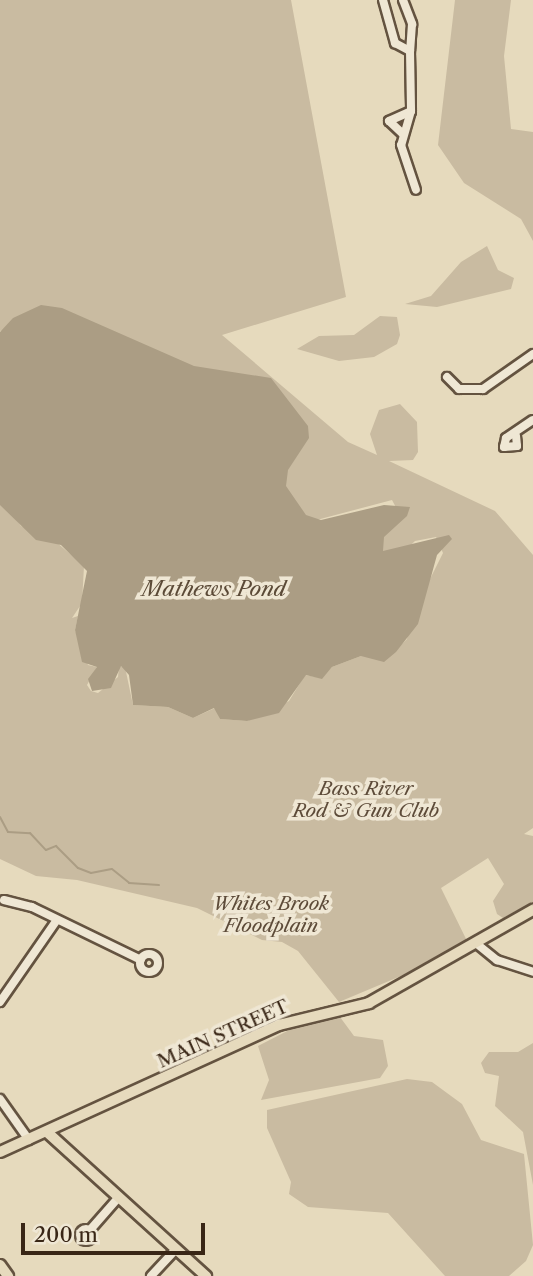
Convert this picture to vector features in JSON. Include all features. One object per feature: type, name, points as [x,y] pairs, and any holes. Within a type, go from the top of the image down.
[{"type":"main road","name":"MAIN STREET","points":[[0,1152],[279,1025],[358,1007],[477,944],[533,910]]},
{"type":"main road","points":[[47,1132],[206,1276]]},
{"type":"main road","points":[[0,1265],[8,1276]]},
{"type":"street","points":[[383,0],[395,43],[410,51]]},
{"type":"street","points":[[408,2],[411,111],[402,134],[404,156],[416,190]]},
{"type":"street","points":[[402,134],[389,121],[411,111]]},
{"type":"street","points":[[447,377],[459,389],[483,389],[533,354]]},
{"type":"street","points":[[516,436],[533,420]]},
{"type":"street","points":[[1,900],[32,906],[55,920],[141,960]]},
{"type":"street","points":[[0,1002],[55,920]]},
{"type":"street","points":[[477,944],[497,961],[533,972]]},
{"type":"street","points":[[0,1098],[29,1140]]},
{"type":"street","points":[[90,1230],[119,1197]]},
{"type":"street","points":[[151,1276],[176,1249]]},
{"type":"green space","name":"Bass River Rod & Gun Club","points":[[0,0],[291,0],[346,297],[222,335],[348,442],[377,455],[370,434],[379,410],[400,404],[417,422],[418,452],[413,460],[389,461],[495,511],[533,555],[533,828],[524,834],[533,836],[533,902],[503,918],[497,914],[493,901],[504,884],[488,858],[441,888],[470,947],[339,1002],[298,951],[282,942],[262,940],[197,908],[77,880],[36,876],[0,859],[0,497],[21,526],[55,541],[84,566],[82,603],[72,618],[78,616],[75,630],[88,665],[97,667],[87,685],[91,691],[98,693],[118,677],[119,666],[125,667],[133,705],[168,707],[193,718],[215,708],[220,719],[247,721],[289,701],[305,675],[322,678],[332,667],[361,656],[393,653],[407,639],[411,617],[443,553],[436,537],[415,541],[384,571],[378,541],[399,513],[392,500],[309,522],[183,364],[31,323],[0,331]]},
{"type":"green space","points":[[455,0],[511,0],[504,56],[511,129],[533,132],[533,241],[521,219],[464,183],[438,145]]},
{"type":"green space","points":[[487,246],[498,270],[514,278],[511,289],[437,307],[405,304],[431,296],[461,262]]},
{"type":"green space","points":[[380,316],[397,317],[400,335],[397,344],[374,357],[339,361],[297,349],[319,336],[354,335]]},
{"type":"green space","points":[[340,1017],[354,1036],[383,1040],[388,1066],[380,1078],[261,1100],[269,1080],[258,1046],[297,1026]]},
{"type":"green space","points":[[533,1043],[533,1185],[523,1132],[495,1106],[499,1076],[485,1073],[481,1063],[489,1052],[518,1052]]},
{"type":"green space","points":[[407,1079],[432,1082],[462,1104],[481,1140],[524,1154],[533,1245],[526,1261],[509,1276],[445,1276],[388,1213],[308,1207],[289,1194],[291,1182],[267,1128],[267,1110]]},
{"type":"water","name":"Mathews Pond","points":[[41,305],[62,308],[194,366],[271,378],[308,426],[309,438],[288,470],[286,486],[306,515],[321,520],[384,505],[410,507],[407,516],[384,537],[383,551],[449,535],[452,539],[437,555],[418,624],[396,652],[384,662],[361,656],[332,667],[322,679],[306,675],[279,713],[247,721],[220,719],[214,708],[193,718],[168,707],[133,705],[129,675],[121,666],[111,688],[92,691],[88,679],[97,667],[82,662],[75,630],[87,571],[61,545],[36,540],[0,505],[0,332],[13,318]]},
{"type":"waterway","points":[[0,817],[8,832],[30,833],[46,850],[56,846],[78,868],[91,873],[112,869],[129,883],[159,885]]},
{"type":"park label","name":"Whites Brook Floodplain","points":[[271,915]]}]
